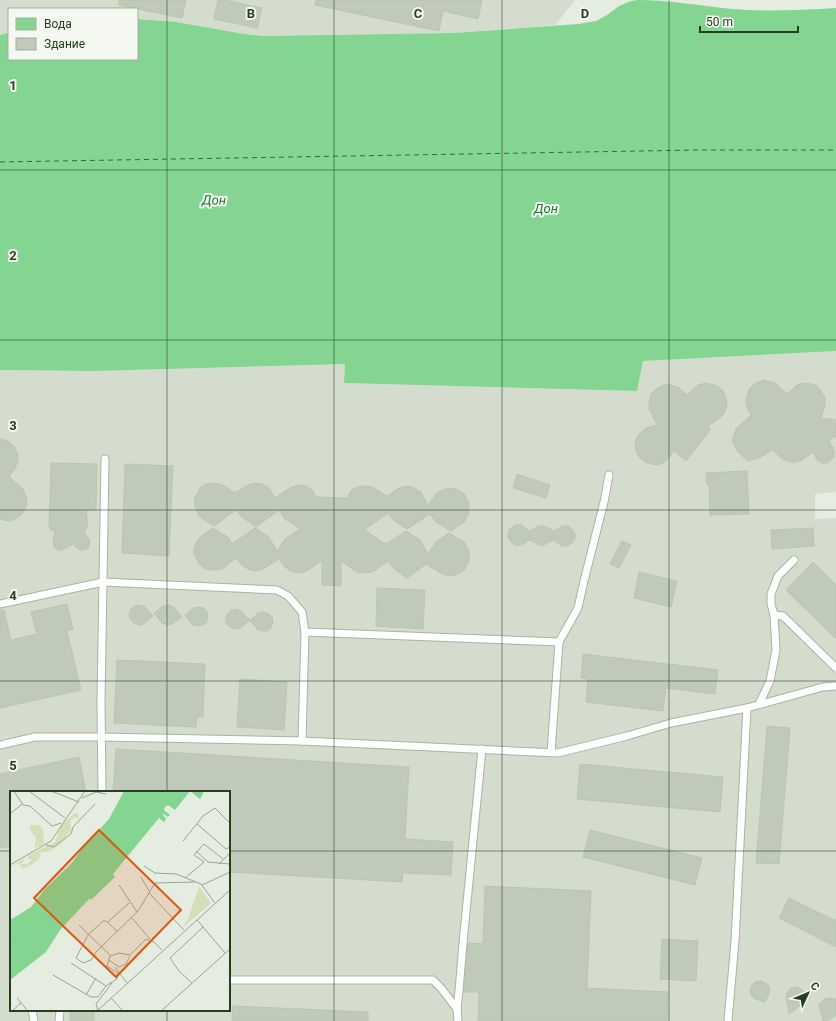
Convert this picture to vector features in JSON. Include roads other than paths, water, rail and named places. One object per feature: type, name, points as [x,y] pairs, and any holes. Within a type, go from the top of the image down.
[{"type":"lane","points":[[102,791],[101,737],[105,459]]},
{"type":"lane","points":[[550,752],[559,642],[578,608],[604,502],[609,475]]},
{"type":"lane","points":[[759,704],[770,680],[776,650],[771,594],[778,576],[794,560]]},
{"type":"lane","points":[[0,604],[103,582],[277,590],[288,596],[302,612],[304,632],[302,741]]},
{"type":"lane","points":[[774,615],[782,616],[836,668]]},
{"type":"lane","points":[[304,632],[559,642]]},
{"type":"lane","points":[[0,745],[36,737],[101,737],[302,741],[558,752],[627,736],[671,723],[746,708],[823,687],[836,686]]},
{"type":"lane","points":[[728,1021],[735,941],[746,708]]},
{"type":"lane","points":[[458,1021],[456,1009],[482,749]]},
{"type":"lane","points":[[230,980],[433,980],[441,988],[456,1009]]},
{"type":"lane","points":[[32,1011],[34,1021]]},
{"type":"lane","points":[[59,1021],[60,1011]]},
{"type":"water","name":"Дон","points":[[650,0],[745,10],[836,8],[836,351],[643,361],[637,391],[344,383],[345,364],[95,371],[0,370],[0,35],[8,33],[8,60],[138,60],[138,19],[176,22],[264,36],[453,33],[578,24],[596,21],[619,6],[631,1]]}]
